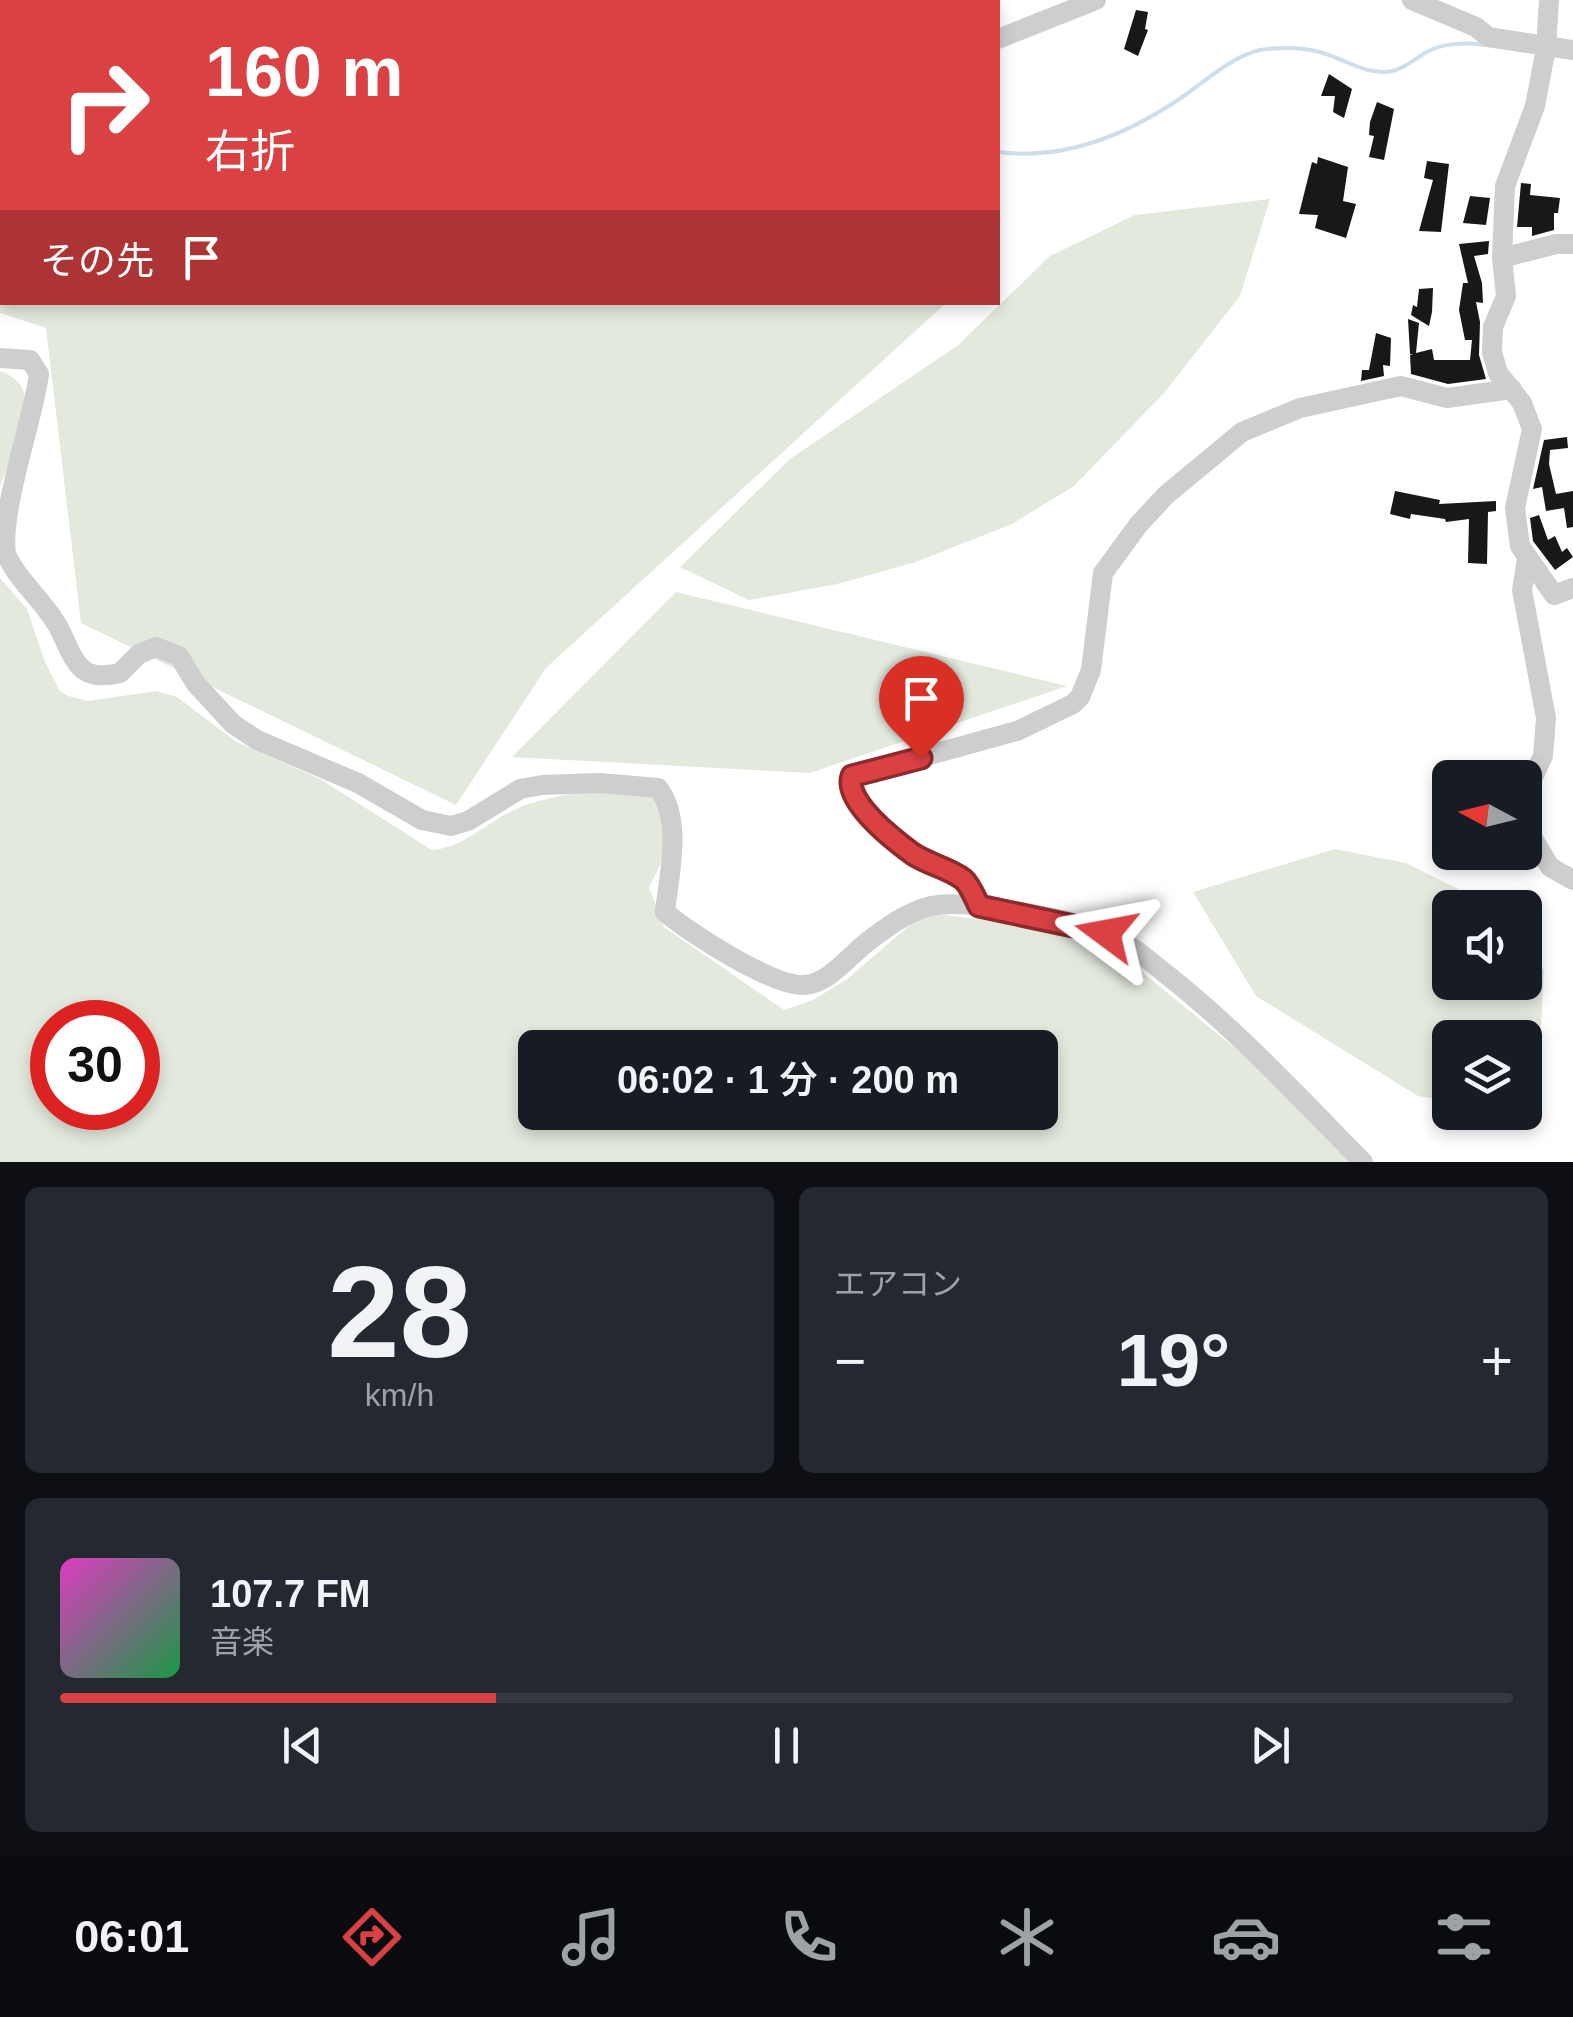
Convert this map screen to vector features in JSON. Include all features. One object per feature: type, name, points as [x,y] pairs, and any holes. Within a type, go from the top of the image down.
[{"type":"street","points":[[1000,39],[1096,0]]},
{"type":"street","points":[[1412,0],[1476,27],[1488,38],[1545,52],[1573,50]]},
{"type":"street","points":[[1549,0],[1535,106],[1505,186],[1502,258],[1506,296],[1493,328],[1492,352],[1498,372],[1522,402],[1532,429],[1515,508],[1520,546],[1554,595],[1573,588]]},
{"type":"street","points":[[1502,258],[1556,244],[1573,244]]},
{"type":"street","points":[[0,358],[30,360],[39,374],[36,397],[9,476],[1,530],[4,550],[17,574],[58,626],[81,669],[91,674],[120,673],[139,654],[156,647],[179,656],[196,684],[234,724],[257,740],[358,784],[422,820],[436,823],[451,826],[468,821],[520,790],[542,785],[600,783],[658,788],[666,797],[673,831],[665,912],[704,940],[782,982],[807,986],[828,976],[866,942],[930,906],[979,906],[1106,933],[1126,943],[1184,988],[1256,1053],[1363,1162]]},
{"type":"street","points":[[979,906],[966,880],[914,855],[866,813],[853,794],[852,776],[1017,731],[1080,698],[1091,670],[1103,573],[1166,494],[1242,432],[1300,408],[1401,386],[1447,398],[1512,390]]},
{"type":"street","points":[[1527,558],[1522,590],[1546,718],[1541,760]]},
{"type":"street","points":[[1542,855],[1550,868],[1573,880]]},
{"type":"shaded area","points":[[1270,199],[1240,296],[1165,392],[1074,486],[1012,524],[916,562],[837,584],[749,600],[680,567],[790,459],[957,346],[1050,256],[1135,215]]},
{"type":"shaded area","points":[[0,305],[944,305],[546,668],[456,805],[81,623],[46,328],[0,313]]},
{"type":"shaded area","points":[[0,371],[15,379],[26,406],[19,440],[0,488]]},
{"type":"shaded area","points":[[0,578],[27,609],[45,662],[60,691],[88,701],[157,691],[177,697],[235,741],[320,779],[432,850],[455,844],[531,803],[582,793],[652,789],[670,813],[660,865],[649,887],[664,927],[784,1010],[813,1000],[847,979],[917,919],[937,914],[1008,923],[1115,950],[1241,1053],[1351,1162],[0,1162]]},
{"type":"shaded area","points":[[676,592],[1067,686],[810,773],[512,757]]},
{"type":"shaded area","points":[[1335,849],[1406,863],[1460,890],[1432,890],[1432,1000],[1542,1000],[1542,966],[1544,971],[1541,1020],[1432,1020],[1432,1098],[1418,1096],[1256,996],[1193,892]]},
{"type":"building","points":[[1136,10],[1148,12],[1148,30],[1138,56],[1124,49]]},
{"type":"building","points":[[1329,74],[1352,89],[1344,118],[1333,112],[1335,96],[1321,96]]},
{"type":"building","points":[[1377,102],[1394,109],[1384,160],[1369,157],[1374,136],[1369,135],[1370,122]]},
{"type":"building","points":[[1318,157],[1348,167],[1343,201],[1356,204],[1346,238],[1315,228],[1318,215],[1299,214],[1312,162],[1317,164]]},
{"type":"building","points":[[1427,161],[1449,164],[1441,232],[1419,231],[1433,180],[1424,178]]},
{"type":"building","points":[[1521,183],[1531,184],[1530,195],[1560,198],[1558,213],[1554,213],[1554,230],[1532,236],[1532,227],[1517,227]]},
{"type":"building","points":[[1470,196],[1490,198],[1486,225],[1463,223]]},
{"type":"building","points":[[1489,241],[1488,254],[1474,256],[1482,283],[1483,303],[1476,302],[1479,355],[1486,379],[1448,384],[1411,374],[1413,354],[1408,319],[1419,323],[1416,353],[1432,349],[1434,360],[1470,360],[1472,340],[1465,340],[1459,310],[1463,283],[1468,283],[1459,244]]},
{"type":"building","points":[[1433,288],[1429,326],[1411,315],[1413,305],[1417,307],[1419,289]]},
{"type":"building","points":[[1376,333],[1391,338],[1390,366],[1383,365],[1384,376],[1361,381],[1362,370],[1369,370]]},
{"type":"building","points":[[1567,437],[1568,448],[1550,450],[1549,464],[1556,494],[1573,491],[1573,527],[1567,528],[1564,508],[1546,511],[1542,487],[1533,489],[1544,440]]},
{"type":"building","points":[[1395,491],[1440,500],[1439,504],[1496,501],[1496,511],[1488,512],[1487,564],[1468,563],[1469,519],[1446,522],[1390,514]]},
{"type":"building","points":[[1539,515],[1548,540],[1555,536],[1562,552],[1567,548],[1573,557],[1555,570],[1533,541],[1530,518]]},
{"type":"waterway","points":[[1000,152],[1024,154],[1074,148],[1122,131],[1167,107],[1232,62],[1260,50],[1313,50],[1382,72],[1401,68],[1439,47],[1484,45]]},
{"type":"route","points":[[921,758],[852,776],[853,794],[866,813],[914,855],[966,880],[979,906],[1106,933]]}]
